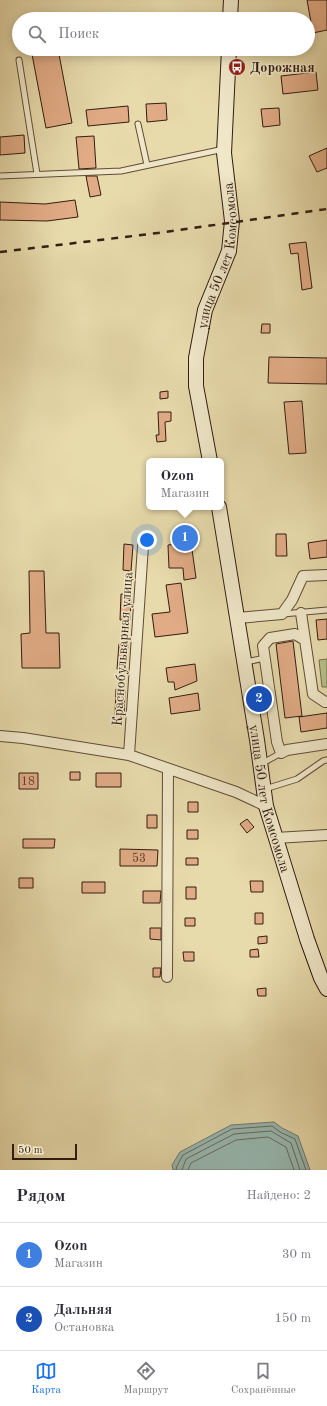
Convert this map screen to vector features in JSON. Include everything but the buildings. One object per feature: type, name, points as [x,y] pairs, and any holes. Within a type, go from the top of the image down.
[{"type":"street","points":[[230,12],[231,0]]},
{"type":"street","name":"улица 50 лет Комсомола","points":[[209,458],[196,386],[196,358],[205,310],[229,251],[232,221],[225,149],[229,56]]},
{"type":"street","name":"улица 50 лет Комсомола","points":[[220,510],[245,662],[266,806],[307,939],[321,978],[327,989]]},
{"type":"street","name":"Краснобульварная улица","points":[[129,755],[143,546]]},
{"type":"street","points":[[238,618],[282,614],[292,600],[303,576],[327,575]]},
{"type":"street","points":[[301,613],[313,694],[324,702],[327,702]]},
{"type":"street","points":[[305,640],[295,634],[270,638],[263,646],[277,742],[281,753],[287,750],[327,744]]},
{"type":"street","points":[[0,736],[23,738],[129,755],[236,792],[266,806]]},
{"type":"street","points":[[167,977],[168,769]]},
{"type":"street","points":[[275,838],[327,835]]},
{"type":"lane","points":[[19,60],[37,174]]},
{"type":"lane","points":[[138,124],[148,166]]},
{"type":"lane","points":[[0,176],[121,171],[225,149]]},
{"type":"lane","points":[[282,614],[327,610]]},
{"type":"lane","points":[[245,662],[265,658]]},
{"type":"lane","points":[[260,764],[281,753]]},
{"type":"lane","points":[[264,790],[297,779],[327,760]]},
{"type":"green space","points":[[327,659],[327,687],[322,687],[319,660]]},
{"type":"water","points":[[274,1122],[298,1136],[310,1170],[173,1170],[172,1165],[180,1152],[231,1125]]},
{"type":"railway","points":[[0,252],[158,233],[327,209]]},
{"type":"place","name":"Дорожная","points":[[237,67]]},
{"type":"place","name":"Ozon","points":[[185,538]]},
{"type":"place","name":"Дальняя","points":[[259,699]]}]
